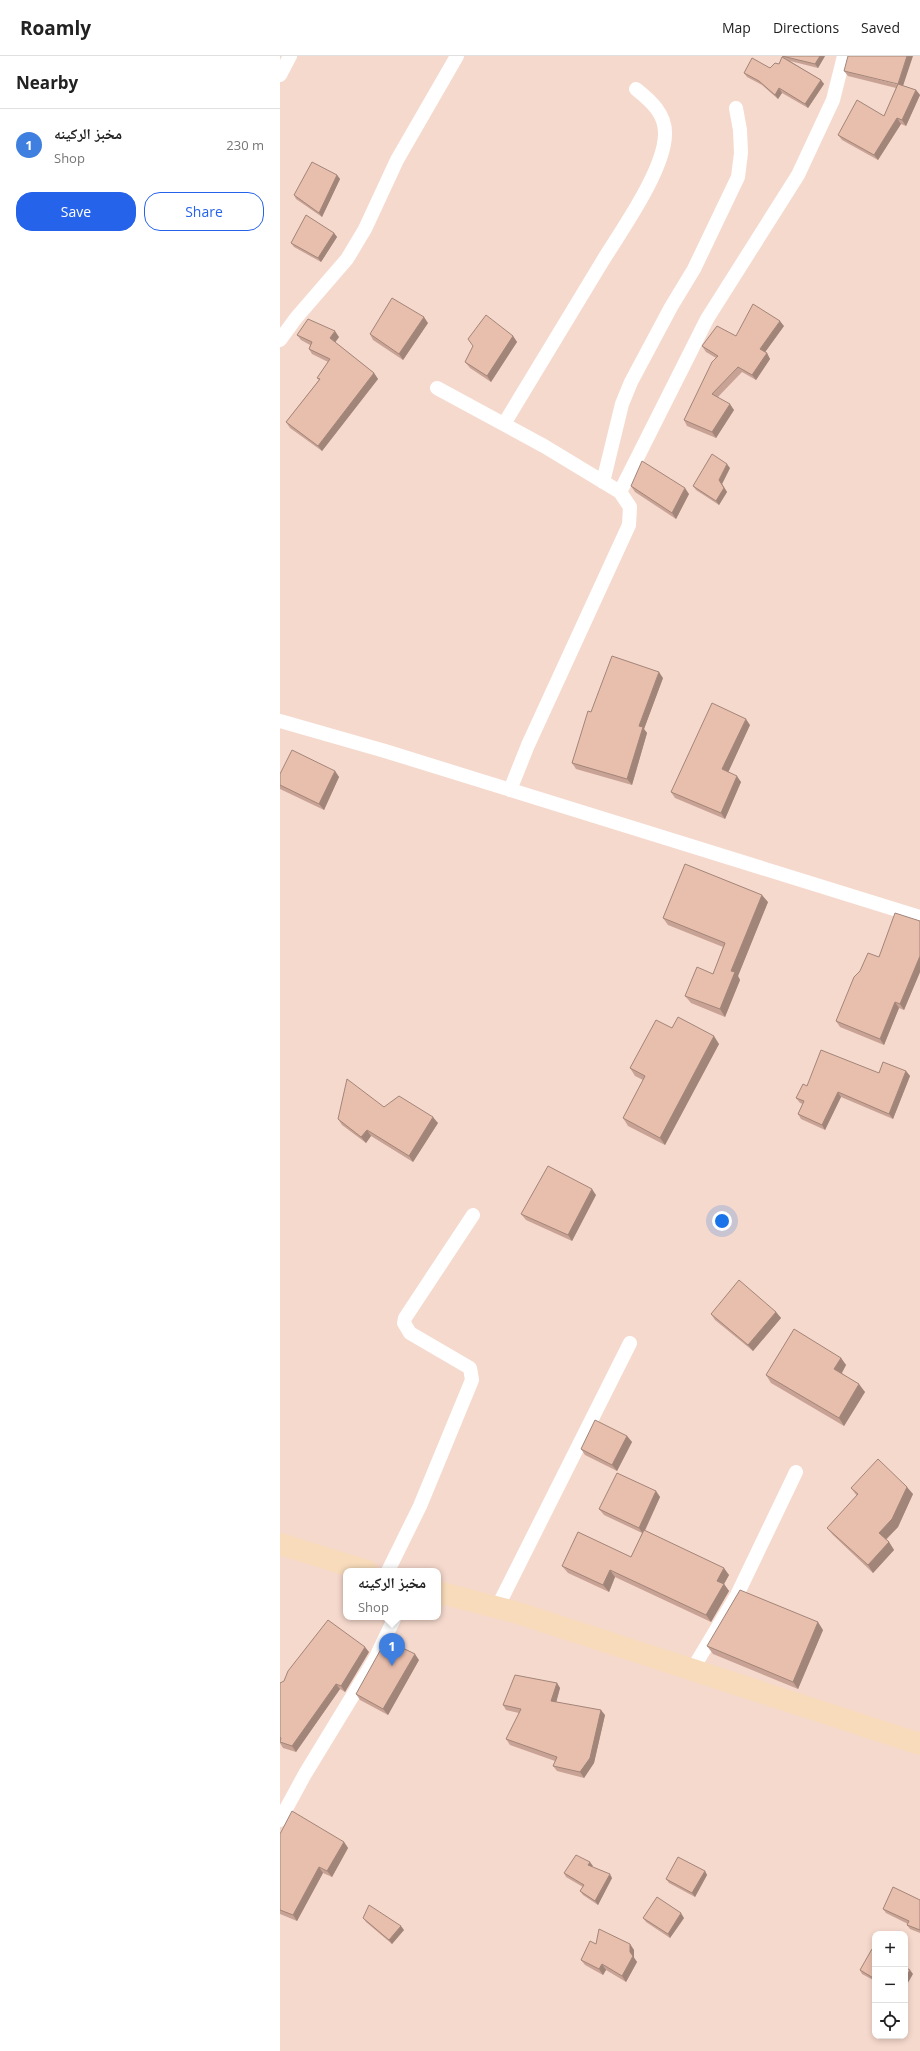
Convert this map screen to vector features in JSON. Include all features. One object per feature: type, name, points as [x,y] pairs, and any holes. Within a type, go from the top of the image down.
[{"type":"main road","points":[[280,1544],[357,1568]]},
{"type":"main road","points":[[441,1593],[497,1608],[920,1744]]},
{"type":"street","points":[[280,75],[290,56]]},
{"type":"street","points":[[280,340],[296,318],[347,259],[365,229],[397,160],[457,56]]},
{"type":"street","points":[[620,492],[707,319],[798,175],[832,100],[844,56]]},
{"type":"street","points":[[504,424],[630,217],[663,153],[666,134],[661,114],[650,100],[636,88]]},
{"type":"street","points":[[603,482],[622,404],[631,382],[671,307],[694,269],[738,177],[741,153],[740,130],[736,108]]},
{"type":"street","points":[[437,388],[544,446],[620,492],[630,507],[629,525],[528,745],[510,790]]},
{"type":"street","points":[[280,721],[385,750],[920,916]]},
{"type":"street","points":[[389,1568],[420,1506],[472,1380],[470,1368],[410,1333],[404,1323],[405,1318],[473,1215]]},
{"type":"street","points":[[497,1608],[630,1343]]},
{"type":"street","points":[[692,1670],[737,1595],[796,1472]]},
{"type":"street","points":[[280,1820],[305,1774],[376,1659],[394,1620]]},
{"type":"building","points":[[782,56],[820,56],[815,64]]},
{"type":"building","points":[[848,56],[907,56],[898,84],[844,71]]},
{"type":"building","points":[[782,57],[821,80],[805,104],[779,88],[775,95],[759,81],[744,73],[752,58],[770,68],[775,63],[779,64]]},
{"type":"building","points":[[898,84],[916,90],[902,120],[897,118],[874,155],[838,135],[857,100],[884,116]]},
{"type":"building","points":[[312,162],[337,175],[319,213],[294,195]]},
{"type":"building","points":[[306,215],[334,233],[318,258],[291,243]]},
{"type":"building","points":[[392,298],[424,317],[399,354],[370,334]]},
{"type":"building","points":[[753,304],[780,321],[760,349],[767,353],[752,375],[738,367],[712,394],[730,404],[712,432],[684,420],[712,362],[718,356],[702,346],[717,326],[736,336]]},
{"type":"building","points":[[486,315],[513,336],[487,376],[465,362],[473,346],[468,339]]},
{"type":"building","points":[[308,319],[335,331],[330,338],[374,373],[318,446],[286,422],[320,379],[317,378],[330,359],[309,349],[312,342],[297,335]]},
{"type":"building","points":[[712,454],[727,464],[719,480],[724,488],[716,501],[693,486]]},
{"type":"building","points":[[642,461],[685,488],[672,513],[631,486]]},
{"type":"building","points":[[612,656],[659,672],[639,726],[643,727],[627,779],[572,763],[588,711],[591,712]]},
{"type":"building","points":[[712,703],[746,719],[722,769],[737,776],[721,813],[671,792]]},
{"type":"building","points":[[292,750],[335,771],[319,804],[280,785],[280,774]]},
{"type":"building","points":[[685,864],[762,895],[731,971],[735,972],[720,1009],[685,996],[697,967],[713,974],[725,943],[663,918]]},
{"type":"building","points":[[895,913],[920,921],[920,956],[900,1004],[895,1002],[880,1039],[836,1021],[854,977],[860,971],[868,953],[879,957]]},
{"type":"building","points":[[678,1017],[714,1036],[660,1138],[623,1118],[645,1076],[630,1068],[656,1020],[672,1028]]},
{"type":"building","points":[[821,1050],[879,1073],[883,1062],[906,1071],[889,1114],[838,1092],[822,1125],[798,1114],[804,1101],[796,1098],[803,1084],[807,1086]]},
{"type":"building","points":[[347,1079],[384,1107],[399,1096],[433,1117],[409,1156],[367,1130],[361,1137],[338,1119]]},
{"type":"building","points":[[548,1166],[592,1189],[568,1235],[521,1214]]},
{"type":"building","points":[[739,1280],[776,1312],[748,1345],[711,1314]]},
{"type":"building","points":[[794,1329],[841,1358],[834,1369],[859,1384],[839,1418],[766,1375]]},
{"type":"building","points":[[595,1420],[627,1436],[612,1465],[581,1449]]},
{"type":"building","points":[[878,1459],[907,1487],[892,1519],[879,1533],[889,1542],[868,1565],[827,1528],[858,1494],[851,1488]]},
{"type":"building","points":[[617,1473],[656,1491],[639,1528],[599,1509]]},
{"type":"building","points":[[644,1530],[724,1568],[717,1581],[724,1584],[706,1615],[610,1570],[603,1585],[562,1566],[578,1532],[631,1557]]},
{"type":"building","points":[[740,1590],[818,1622],[793,1682],[707,1646]]},
{"type":"building","points":[[328,1620],[365,1647],[341,1686],[336,1684],[292,1746],[280,1742],[280,1683],[284,1681],[288,1671]]},
{"type":"building","points":[[386,1640],[415,1654],[383,1709],[356,1694]]},
{"type":"building","points":[[515,1675],[557,1683],[551,1701],[601,1710],[590,1758],[580,1772],[553,1766],[557,1757],[506,1739],[521,1709],[503,1705]]},
{"type":"building","points":[[292,1811],[344,1842],[327,1871],[319,1867],[293,1915],[280,1910],[280,1834]]},
{"type":"building","points":[[576,1855],[590,1862],[588,1865],[610,1874],[595,1901],[580,1891],[584,1885],[564,1873]]},
{"type":"building","points":[[678,1857],[705,1871],[692,1893],[666,1879]]},
{"type":"building","points":[[893,1887],[920,1900],[920,1930],[907,1925],[909,1921],[883,1909]]},
{"type":"building","points":[[657,1897],[681,1913],[668,1934],[643,1918]]},
{"type":"building","points":[[369,1905],[401,1926],[389,1940],[363,1918]]},
{"type":"building","points":[[599,1929],[630,1944],[630,1952],[633,1956],[622,1976],[602,1964],[599,1969],[581,1960],[590,1941],[596,1944]]},
{"type":"building","points":[[872,1949],[872,1977],[860,1970]]},
{"type":"place","name":"مخبز الركينه","points":[[392,1666]]}]
